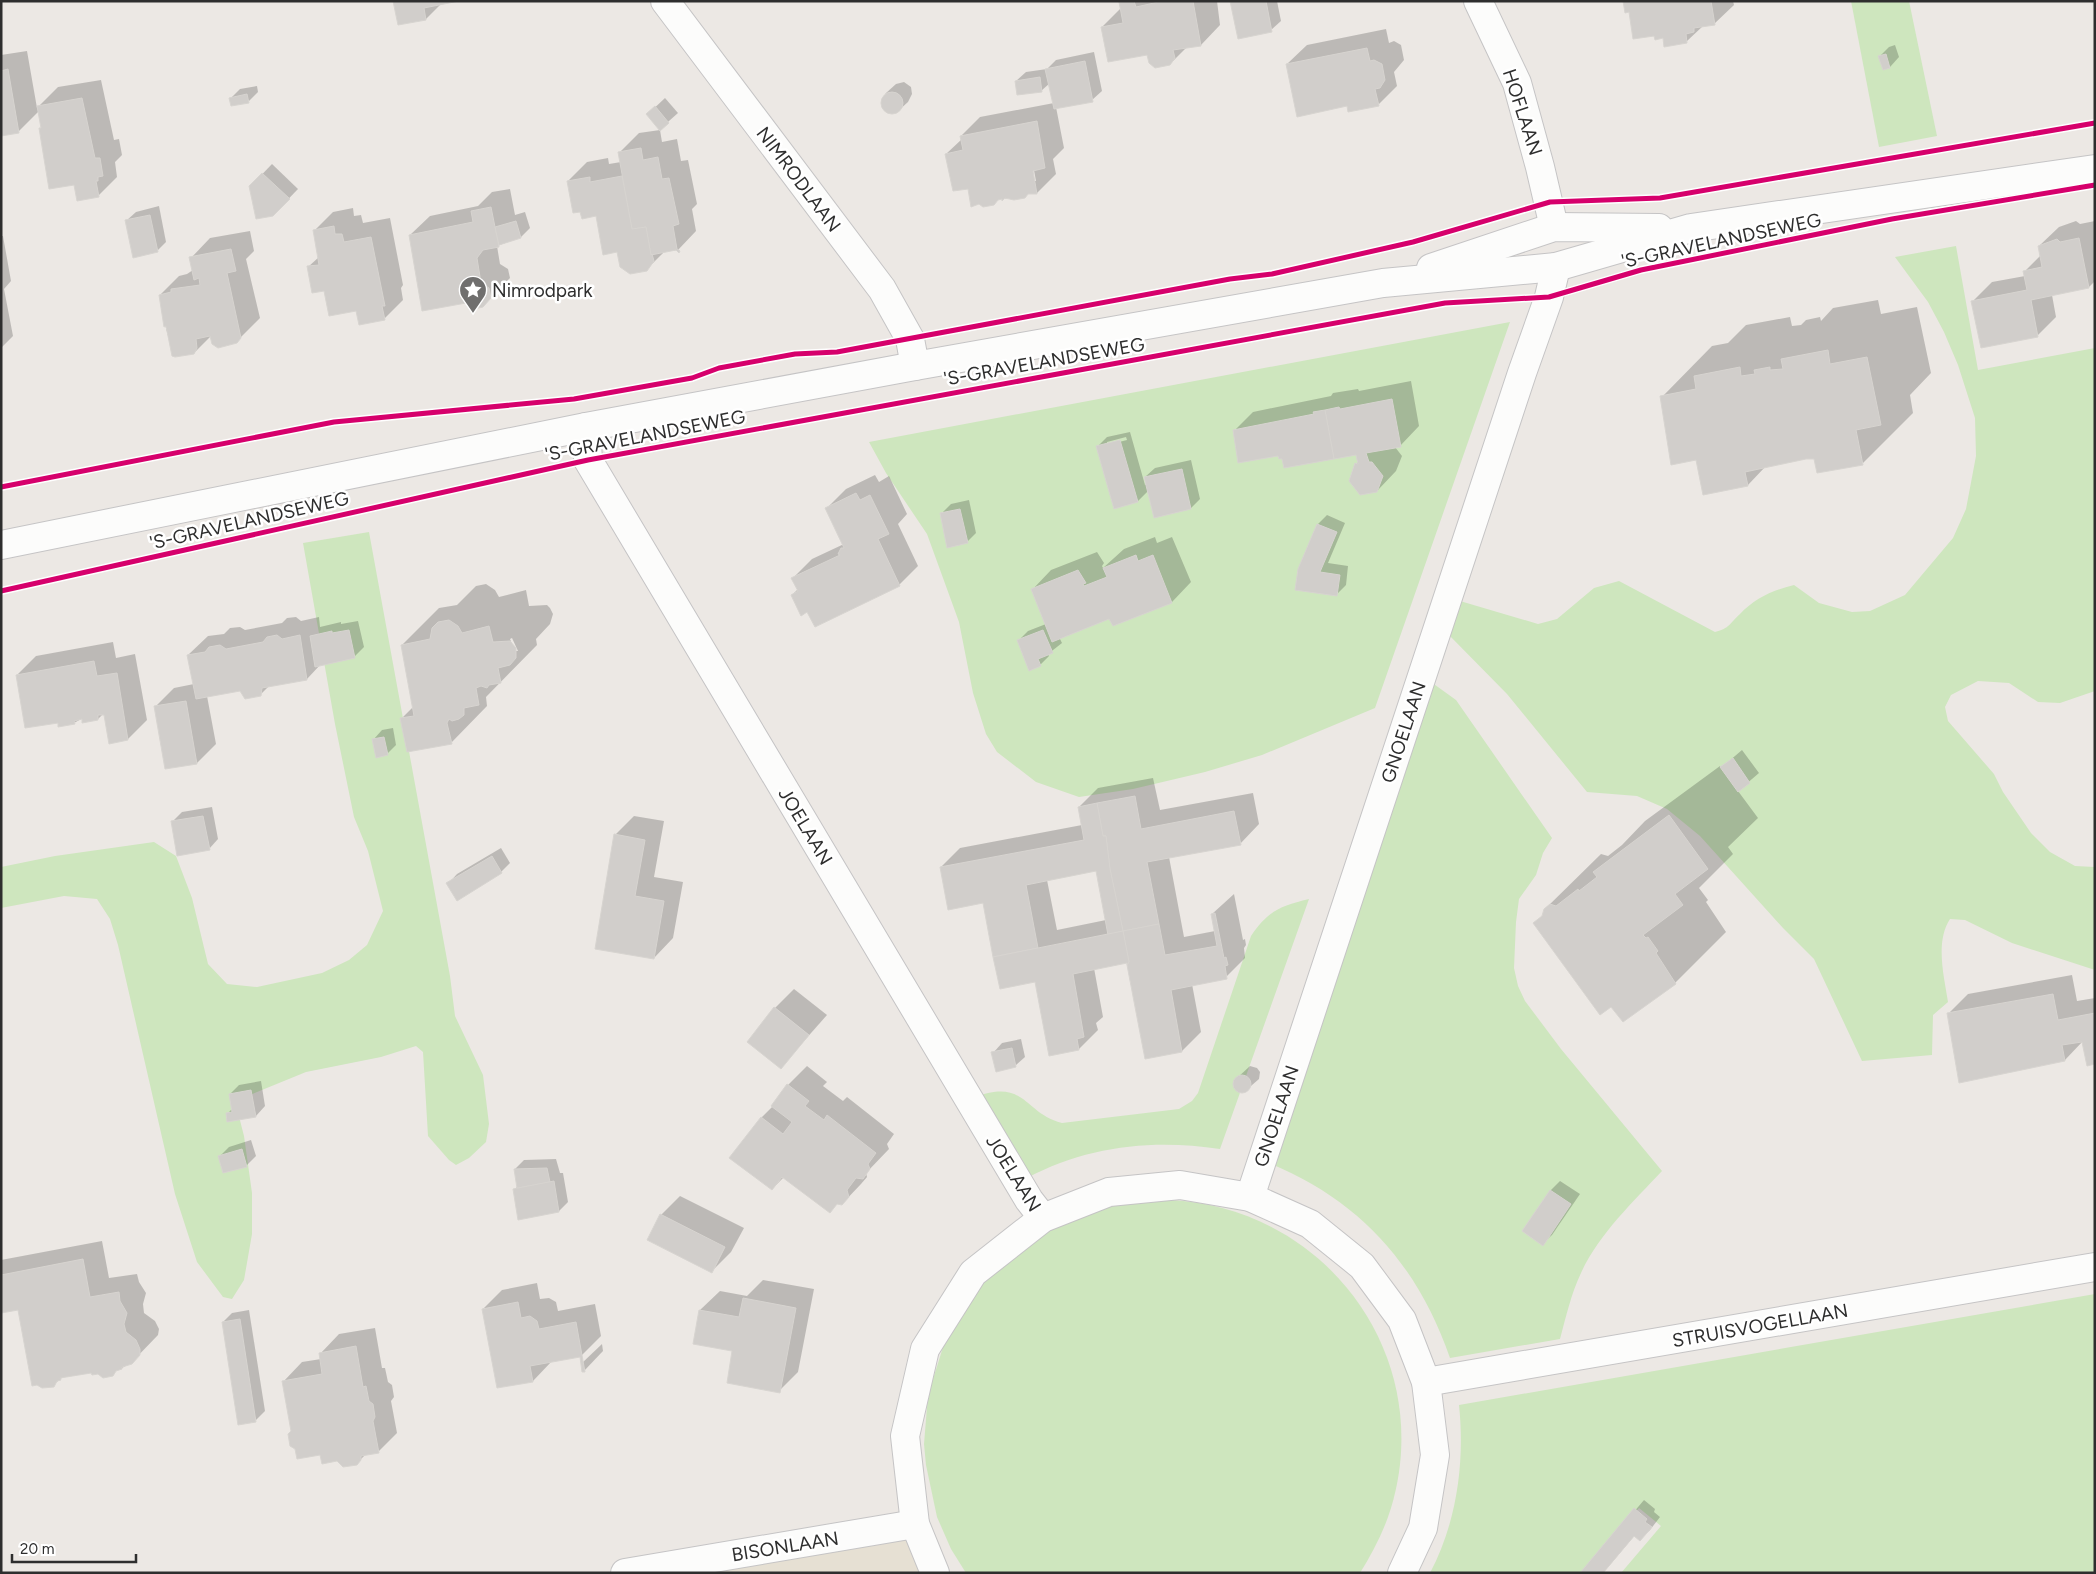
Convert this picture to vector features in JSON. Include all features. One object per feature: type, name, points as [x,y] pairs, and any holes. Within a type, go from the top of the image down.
[{"type":"street","name":"NIMRODLAAN","points":[[665,1],[882,289],[910,339],[915,366]]},
{"type":"street","name":"HOFLAAN","points":[[1478,1],[1517,83],[1554,227]]},
{"type":"street","name":"'S-GRAVELANDSEWEG","points":[[1,545],[586,428],[915,366],[1383,284],[1556,266],[1691,228],[2095,169]]},
{"type":"street","name":"'S-GRAVELANDSEWEG","points":[[1383,284],[1554,227],[1691,228]]},
{"type":"street","name":"GNOELAAN","points":[[1250,1197],[1522,373],[1549,297],[1556,266]]},
{"type":"street","name":"JOELAAN","points":[[586,428],[588,460],[1019,1183],[1043,1218]]},
{"type":"street","points":[[935,1573],[916,1524],[905,1436],[925,1349],[973,1273],[1043,1218],[1109,1192],[1180,1185],[1250,1197],[1310,1224],[1362,1266],[1402,1320],[1426,1382],[1435,1455],[1423,1528],[1402,1573]]},
{"type":"street","name":"STRUISVOGELLAAN","points":[[1426,1382],[2095,1267]]},
{"type":"street","name":"BISONLAAN","points":[[624,1573],[916,1524]]},
{"type":"shaded area","points":[[915,1524],[935,1573],[625,1573]]},
{"type":"green space","points":[[1851,1],[1909,1],[1937,136],[1879,147]]},
{"type":"green space","points":[[1956,246],[1978,370],[2095,348],[2095,691],[2060,703],[2038,702],[2009,683],[1978,681],[1951,695],[1945,707],[1948,721],[1994,774],[2003,792],[2031,833],[2050,852],[2075,866],[2095,867],[2095,970],[2012,943],[1965,920],[1950,919],[1945,928],[1942,949],[1948,1002],[1933,1015],[1932,1055],[1862,1061],[1814,959],[1783,928],[1700,836],[1667,809],[1637,796],[1587,792],[1507,694],[1448,634],[1460,601],[1538,624],[1557,619],[1594,588],[1619,581],[1715,632],[1727,627],[1758,599],[1779,589],[1794,585],[1819,603],[1852,612],[1870,611],[1905,595],[1953,538],[1966,509],[1976,456],[1975,418],[1958,365],[1944,332],[1928,302],[1895,257]]},
{"type":"green space","points":[[1510,322],[1375,708],[1262,755],[1205,772],[1133,789],[1079,797],[1036,782],[997,752],[986,734],[973,693],[959,622],[927,534],[886,473],[869,442]]},
{"type":"green space","points":[[369,532],[450,976],[455,1016],[483,1075],[489,1124],[486,1142],[469,1158],[456,1165],[449,1160],[428,1136],[423,1052],[416,1046],[381,1057],[306,1072],[235,1101],[244,1136],[252,1193],[252,1234],[244,1280],[232,1299],[223,1297],[197,1262],[175,1194],[118,945],[110,919],[97,899],[64,896],[1,908],[1,867],[55,856],[154,842],[176,856],[192,898],[208,964],[227,984],[257,987],[322,973],[349,960],[367,945],[383,911],[368,851],[354,817],[335,724],[303,543]]},
{"type":"green space","points":[[1431,682],[1456,700],[1552,838],[1543,853],[1536,875],[1519,899],[1514,968],[1518,986],[1525,1001],[1561,1049],[1662,1171],[1617,1219],[1588,1259],[1574,1289],[1560,1339],[1450,1358],[1420,1292],[1380,1238],[1328,1194],[1298,1176],[1264,1161]]},
{"type":"green space","points":[[1309,899],[1220,1149],[1170,1145],[1145,1145],[1121,1148],[1073,1159],[1027,1178],[975,1097],[992,1092],[1015,1094],[1039,1112],[1062,1123],[1179,1109],[1192,1101],[1198,1093],[1251,936],[1269,915],[1282,907]]},
{"type":"green space","points":[[1167,1200],[1224,1208],[1275,1229],[1319,1260],[1355,1299],[1382,1345],[1398,1396],[1401,1451],[1391,1508],[1374,1549],[1360,1573],[966,1573],[951,1549],[937,1517],[926,1465],[924,1444],[928,1395],[944,1344],[981,1285],[993,1271],[1047,1230],[1098,1209],[1115,1205]]},
{"type":"green space","points":[[2095,1294],[2095,1573],[1621,1573],[1661,1526],[1639,1508],[1585,1573],[1430,1573],[1447,1533],[1457,1491],[1461,1448],[1459,1405]]},
{"type":"building","points":[[393,1],[459,1],[424,8],[426,20],[398,25]]},
{"type":"building","points":[[1134,1],[1136,7],[1163,1],[1193,1],[1201,46],[1173,50],[1175,58],[1170,65],[1155,68],[1149,63],[1147,55],[1108,62],[1101,27],[1123,23],[1119,2]]},
{"type":"building","points":[[1230,1],[1266,1],[1272,32],[1238,39]]},
{"type":"building","points":[[1623,1],[1711,1],[1715,25],[1694,28],[1694,32],[1686,34],[1687,43],[1664,47],[1663,38],[1655,40],[1654,36],[1633,39],[1629,12],[1625,13]]},
{"type":"building","points":[[1367,48],[1370,61],[1374,60],[1382,64],[1385,80],[1380,88],[1375,89],[1379,106],[1348,112],[1347,106],[1297,117],[1286,64]]},
{"type":"building","points":[[1886,54],[1890,68],[1883,70],[1878,56]]},
{"type":"building","points":[[1085,61],[1093,102],[1054,109],[1045,69]]},
{"type":"building","points":[[8,69],[19,133],[1,136],[1,71]]},
{"type":"building","points":[[1040,77],[1042,92],[1017,95],[1015,81]]},
{"type":"building","points":[[888,92],[896,92],[903,99],[903,107],[896,114],[888,114],[881,107],[881,99]]},
{"type":"building","points":[[247,94],[249,103],[231,106],[229,98]]},
{"type":"building","points":[[82,98],[95,158],[100,158],[103,176],[98,177],[98,181],[96,181],[99,197],[77,201],[74,185],[49,189],[37,106]]},
{"type":"building","points":[[655,106],[669,123],[660,131],[646,114]]},
{"type":"building","points":[[1037,121],[1045,168],[1033,171],[1037,194],[1028,194],[1025,198],[1014,200],[1005,198],[1002,201],[1002,199],[998,200],[994,205],[983,207],[979,204],[971,207],[968,189],[953,191],[945,154],[963,150],[960,136]]},
{"type":"building","points":[[641,148],[643,160],[658,157],[662,179],[669,178],[679,224],[673,226],[679,253],[676,250],[651,255],[646,227],[632,229],[618,152]]},
{"type":"building","points":[[262,173],[290,199],[273,216],[256,219],[249,186]]},
{"type":"building","points":[[622,176],[632,229],[646,227],[651,255],[654,261],[647,271],[630,274],[620,267],[617,252],[603,255],[596,216],[582,219],[580,212],[573,213],[567,181],[590,177],[590,182]]},
{"type":"building","points":[[491,207],[499,247],[483,250],[477,258],[481,283],[489,288],[491,298],[483,307],[474,309],[466,303],[422,311],[409,235],[473,222],[471,211]]},
{"type":"building","points":[[150,215],[158,252],[133,258],[125,220]]},
{"type":"building","points":[[516,221],[521,238],[499,245],[495,227]]},
{"type":"building","points":[[334,226],[335,234],[342,234],[344,242],[371,237],[385,306],[382,306],[385,320],[359,325],[356,311],[329,316],[324,291],[312,293],[307,266],[319,265],[313,230]]},
{"type":"building","points":[[2079,238],[2089,288],[2031,300],[2038,337],[1981,348],[1971,301],[2027,290],[2023,271],[2042,267],[2038,246],[2057,239],[2060,242]]},
{"type":"building","points":[[231,249],[236,271],[227,273],[241,338],[237,343],[218,348],[212,344],[210,336],[196,339],[197,348],[194,354],[172,356],[166,326],[164,327],[159,295],[171,292],[171,289],[200,285],[199,278],[194,280],[189,257]]},
{"type":"building","points":[[1828,350],[1830,364],[1867,357],[1881,425],[1856,430],[1863,465],[1817,473],[1814,459],[1806,459],[1745,472],[1748,486],[1703,495],[1696,460],[1671,465],[1660,396],[1696,389],[1694,376],[1740,367],[1741,376],[1755,374],[1754,370],[1770,367],[1770,370],[1783,369],[1781,359]]},
{"type":"building","points":[[1392,399],[1401,447],[1366,453],[1369,462],[1372,462],[1383,476],[1377,492],[1360,495],[1349,481],[1355,463],[1358,464],[1356,455],[1334,459],[1325,410]]},
{"type":"building","points":[[1325,410],[1334,459],[1284,468],[1282,459],[1279,459],[1278,456],[1238,463],[1233,430],[1314,414],[1313,412]]},
{"type":"building","points":[[1120,440],[1138,502],[1114,509],[1096,446]]},
{"type":"building","points":[[1182,469],[1191,509],[1154,518],[1144,477]]},
{"type":"building","points":[[856,493],[860,500],[870,495],[889,534],[878,539],[900,586],[815,627],[807,612],[801,616],[791,595],[798,591],[791,578],[840,555],[838,554],[841,548],[844,548],[825,508]]},
{"type":"building","points":[[960,509],[968,543],[947,548],[940,513]]},
{"type":"building","points":[[1317,524],[1337,532],[1320,572],[1340,575],[1337,596],[1295,590],[1298,569]]},
{"type":"building","points":[[1136,555],[1138,561],[1153,555],[1172,603],[1113,626],[1109,619],[1052,642],[1031,589],[1078,570],[1086,583],[1083,584],[1084,586],[1107,577],[1103,568]]},
{"type":"building","points":[[449,620],[458,626],[462,633],[489,626],[493,642],[510,641],[516,648],[516,658],[510,665],[498,668],[501,683],[489,685],[487,688],[481,686],[476,688],[479,705],[464,708],[464,715],[459,719],[452,721],[449,719],[447,723],[452,744],[407,752],[400,718],[414,716],[401,645],[430,639],[432,628],[438,622]]},
{"type":"building","points":[[349,630],[355,658],[315,667],[310,636],[332,631],[332,633]]},
{"type":"building","points":[[1043,630],[1053,653],[1038,659],[1041,666],[1029,671],[1017,640]]},
{"type":"building","points":[[277,635],[282,639],[300,635],[307,680],[262,688],[261,696],[245,699],[240,691],[196,699],[187,655],[205,652],[209,647],[220,645],[226,649],[263,642],[267,637]]},
{"type":"building","points":[[94,661],[97,676],[117,673],[128,740],[109,744],[104,715],[98,715],[98,720],[82,723],[82,719],[74,721],[75,724],[58,727],[58,723],[25,728],[16,675]]},
{"type":"building","points":[[186,701],[197,764],[165,769],[154,706]]},
{"type":"building","points":[[384,737],[388,755],[376,758],[372,739]]},
{"type":"building","points":[[1733,758],[1750,783],[1738,792],[1720,767]]},
{"type":"building","points":[[1135,796],[1141,829],[1234,811],[1241,845],[1147,862],[1159,924],[1123,931],[1110,869],[1106,836],[1103,836],[1097,803]]},
{"type":"building","points":[[1097,803],[1103,836],[1106,836],[1110,869],[1123,931],[1108,935],[1096,871],[1026,885],[1038,948],[993,957],[983,903],[948,910],[940,867],[1084,840],[1078,807]]},
{"type":"building","points":[[1669,815],[1708,869],[1675,894],[1683,905],[1643,935],[1646,938],[1648,937],[1658,951],[1656,953],[1676,984],[1623,1022],[1611,1007],[1600,1015],[1533,923],[1542,916],[1544,909],[1550,904],[1556,906],[1578,889],[1579,891],[1597,877],[1593,872]]},
{"type":"building","points":[[203,816],[210,850],[177,856],[171,821]]},
{"type":"building","points":[[614,834],[645,840],[635,896],[664,901],[654,959],[595,949]]},
{"type":"building","points":[[492,856],[502,873],[457,901],[446,883]]},
{"type":"building","points":[[1215,913],[1224,958],[1226,957],[1228,965],[1225,966],[1227,979],[1171,990],[1182,1052],[1145,1059],[1127,965],[1129,962],[1123,931],[1159,924],[1165,955],[1217,946],[1211,914]]},
{"type":"building","points":[[1123,931],[1129,962],[1127,965],[1127,963],[1073,974],[1084,1037],[1077,1039],[1079,1050],[1049,1056],[1035,982],[1000,989],[993,957]]},
{"type":"building","points":[[2053,994],[2058,1020],[2095,1013],[2095,1064],[2087,1066],[2082,1042],[2062,1045],[2065,1061],[1959,1083],[1947,1013]]},
{"type":"building","points":[[774,1007],[809,1035],[781,1069],[747,1042]]},
{"type":"building","points":[[1012,1048],[1016,1067],[996,1072],[991,1052]]},
{"type":"building","points":[[1238,1075],[1246,1075],[1251,1080],[1249,1091],[1238,1093],[1233,1088],[1233,1080]]},
{"type":"building","points":[[787,1084],[809,1101],[805,1106],[824,1120],[827,1115],[876,1153],[868,1164],[870,1169],[863,1179],[856,1178],[847,1190],[849,1197],[842,1205],[837,1204],[830,1213],[782,1177],[772,1190],[729,1158],[761,1117],[783,1134],[792,1122],[771,1106]]},
{"type":"building","points":[[251,1090],[256,1117],[227,1122],[226,1113],[232,1112],[229,1094]]},
{"type":"building","points":[[242,1149],[247,1167],[223,1173],[218,1156]]},
{"type":"building","points":[[547,1168],[550,1182],[517,1188],[514,1169]]},
{"type":"building","points":[[554,1181],[559,1212],[518,1220],[513,1189]]},
{"type":"building","points":[[1550,1190],[1571,1204],[1543,1246],[1522,1231]]},
{"type":"building","points":[[660,1214],[725,1247],[712,1273],[647,1240]]},
{"type":"building","points":[[83,1259],[90,1297],[119,1292],[120,1301],[127,1313],[124,1324],[126,1332],[136,1340],[140,1349],[140,1355],[132,1364],[122,1367],[113,1376],[103,1378],[98,1374],[92,1375],[91,1373],[60,1378],[61,1380],[57,1381],[54,1387],[42,1388],[37,1385],[32,1386],[18,1310],[1,1313],[1,1275]]},
{"type":"building","points":[[743,1298],[796,1308],[780,1393],[727,1383],[732,1351],[693,1344],[699,1310],[739,1317]]},
{"type":"building","points":[[518,1302],[521,1318],[530,1316],[537,1321],[539,1329],[576,1322],[585,1372],[582,1372],[580,1357],[530,1366],[533,1382],[497,1388],[482,1309]]},
{"type":"building","points":[[240,1319],[256,1422],[238,1425],[222,1322]]},
{"type":"building","points":[[356,1346],[363,1387],[366,1386],[369,1401],[373,1404],[375,1417],[373,1421],[379,1453],[361,1456],[361,1460],[357,1465],[343,1467],[337,1461],[322,1464],[320,1455],[297,1459],[295,1449],[290,1446],[288,1434],[291,1431],[282,1381],[322,1374],[319,1353]]},
{"type":"building","points":[[1634,1508],[1647,1519],[1645,1522],[1652,1527],[1640,1541],[1634,1536],[1603,1573],[1580,1573]]},
{"type":"cycle path","points":[[1,487],[334,422],[574,399],[692,378],[719,368],[795,354],[837,352],[1230,279],[1272,274],[1413,242],[1550,202],[1660,198],[2095,123]]},
{"type":"cycle path","points":[[1,591],[588,460],[1445,303],[1549,297],[1641,270],[1892,219],[2095,185]]},
{"type":"place","name":"Nimrodpark","points":[[473,314]]}]
